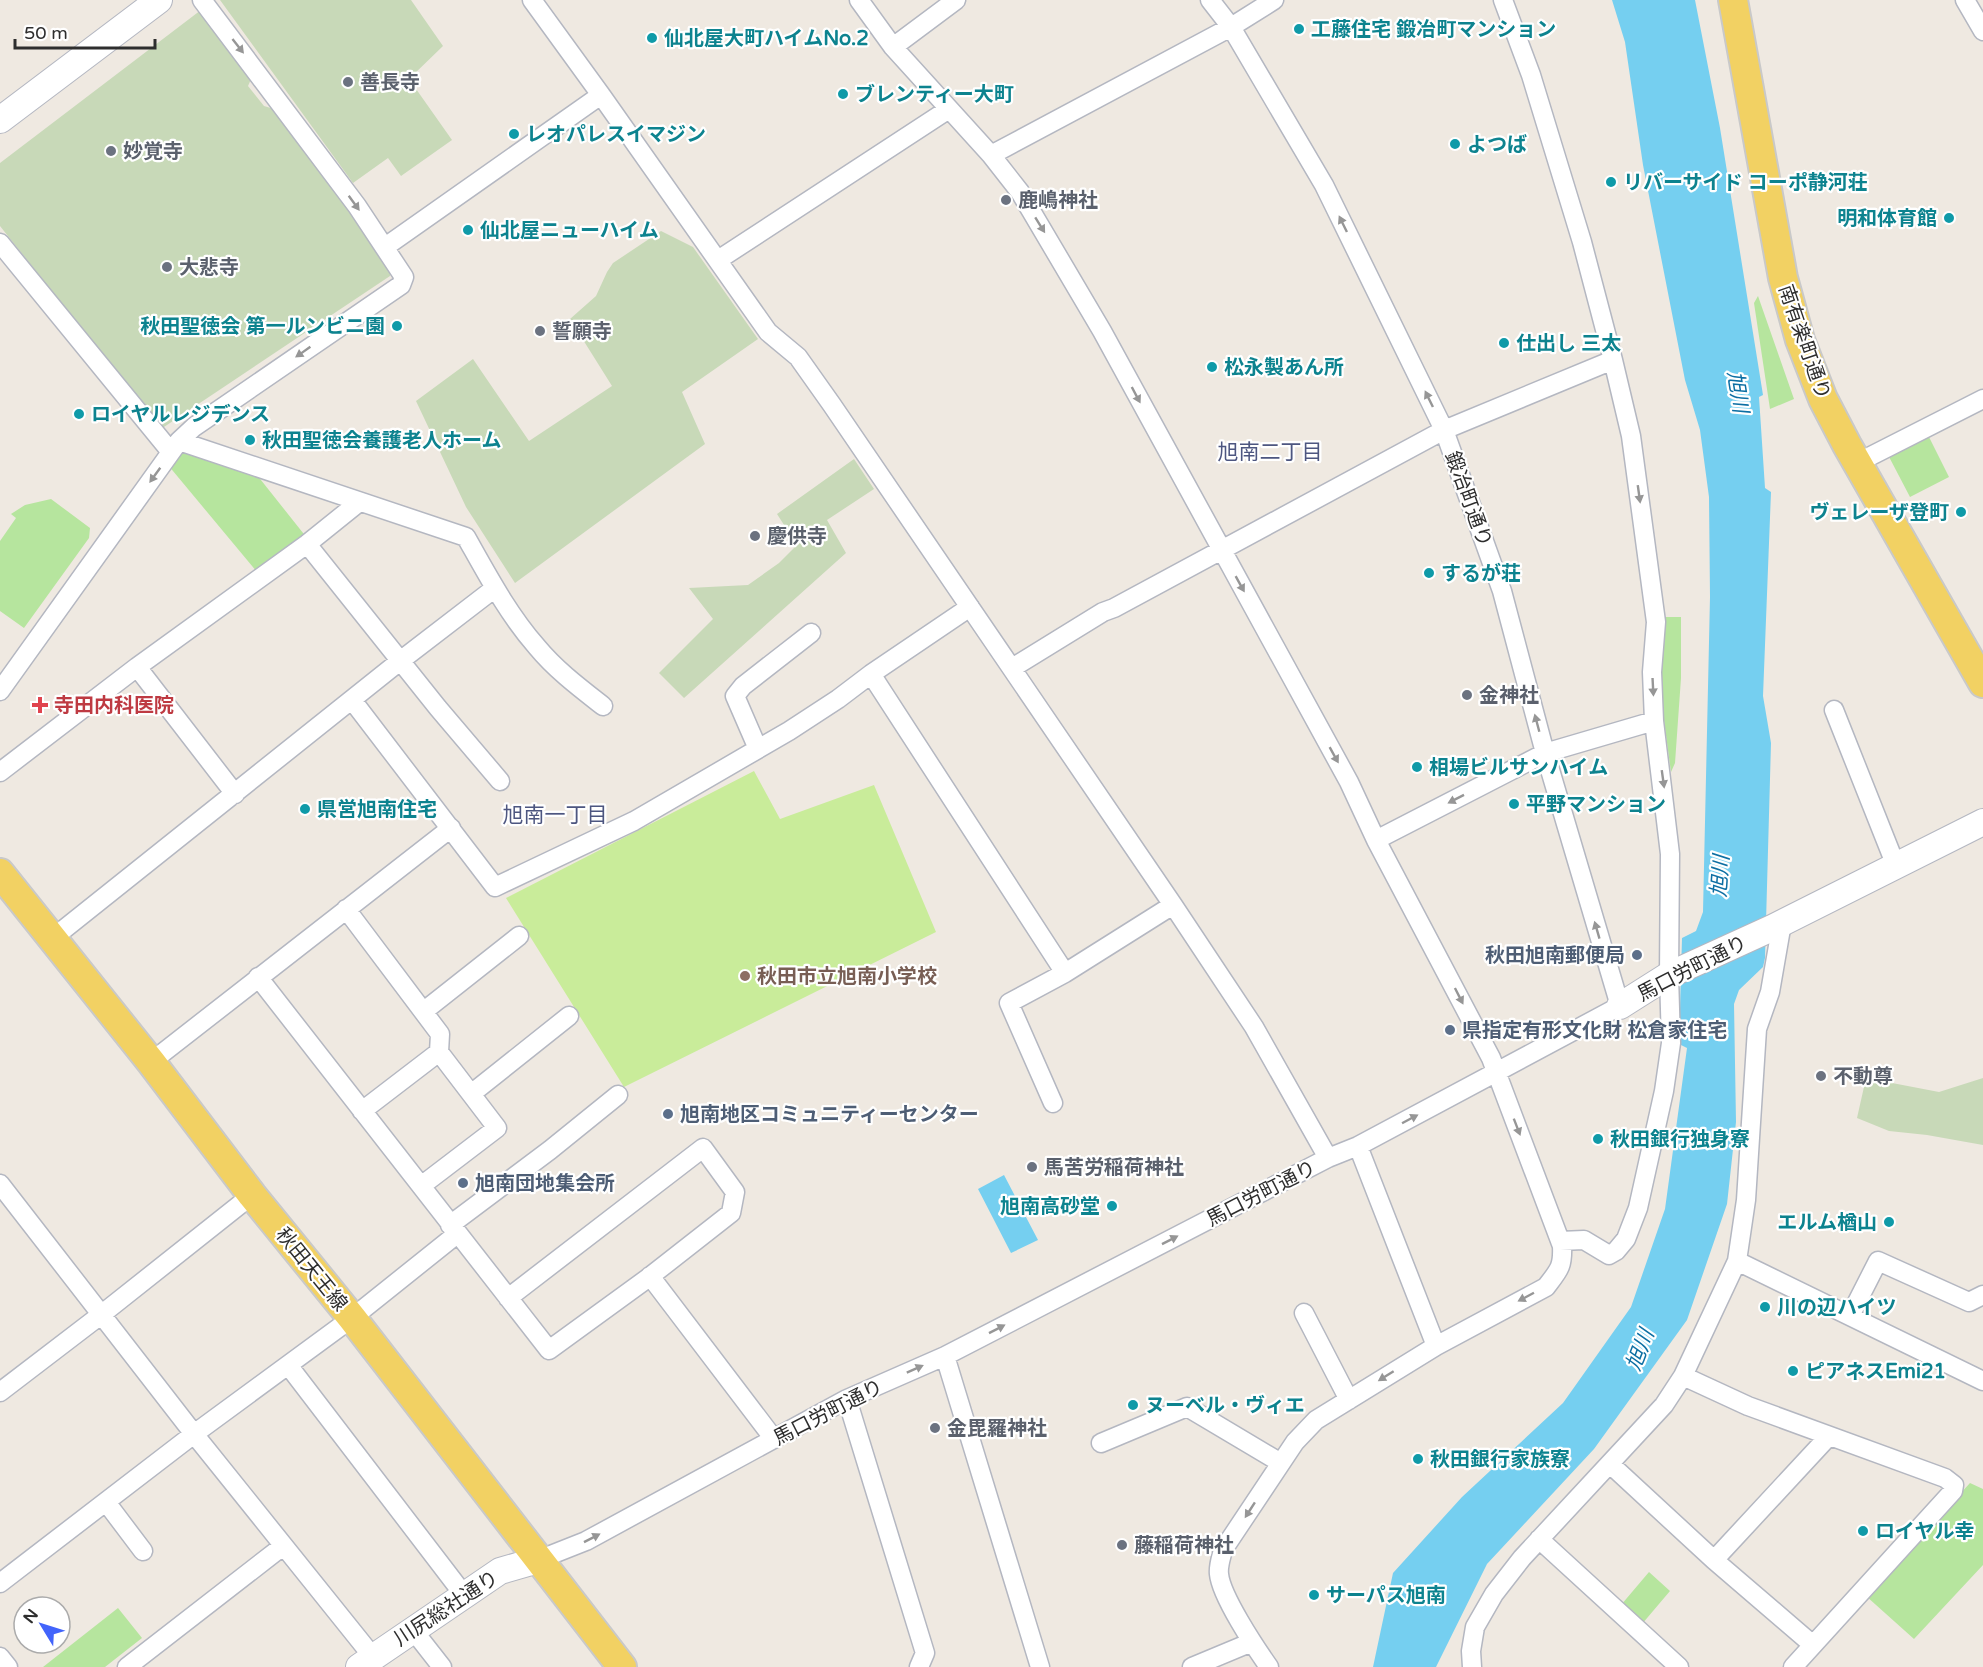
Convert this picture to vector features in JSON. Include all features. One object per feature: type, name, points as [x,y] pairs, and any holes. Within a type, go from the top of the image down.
[{"type":"main road","name":"南有楽町通り","points":[[1733,0],[1781,266],[1800,340],[1822,399],[1983,683]]},
{"type":"main road","name":"秋田天王線","points":[[0,873],[151,1062],[252,1195],[352,1318],[622,1667]]},
{"type":"street","points":[[0,120],[159,0]]},
{"type":"street","points":[[0,691],[175,447],[194,427],[401,285],[404,277],[316,151],[202,0]]},
{"type":"street","points":[[532,0],[768,332],[798,357],[1012,668],[1254,1027],[1328,1158]]},
{"type":"street","points":[[859,0],[893,46],[992,155],[1020,192],[1062,261],[1349,782],[1376,840],[1491,1058],[1560,1241],[1562,1262],[1546,1287],[1436,1346],[1316,1420],[1304,1431],[1281,1463],[1223,1550],[1219,1563],[1222,1588],[1252,1642],[1269,1667]]},
{"type":"street","points":[[893,46],[956,0]]},
{"type":"street","name":"鍛冶町通り","points":[[1210,0],[1231,27],[1324,185],[1444,430],[1502,591],[1545,753],[1620,1006]]},
{"type":"street","points":[[992,155],[1231,27],[1274,0]]},
{"type":"street","points":[[1503,0],[1531,75],[1582,242],[1631,436],[1656,622],[1652,672],[1654,721],[1664,785],[1670,855],[1674,973],[1671,1043],[1664,1090],[1638,1208],[1626,1239],[1609,1256],[1584,1240],[1560,1241]]},
{"type":"street","points":[[1965,0],[1983,31]]},
{"type":"street","points":[[384,247],[601,95]]},
{"type":"street","points":[[718,260],[949,109]]},
{"type":"street","points":[[0,243],[175,447],[466,537],[508,609],[538,648],[571,681],[603,706]]},
{"type":"street","points":[[1012,668],[1103,612],[1444,430],[1613,360]]},
{"type":"street","points":[[1857,463],[1983,399]]},
{"type":"street","points":[[0,772],[137,667],[307,544],[358,503]]},
{"type":"street","points":[[307,544],[438,708],[500,781]]},
{"type":"street","points":[[53,938],[495,588]]},
{"type":"street","points":[[352,700],[495,887],[634,821],[758,749],[838,699],[970,607]]},
{"type":"street","points":[[758,749],[735,696],[743,686],[811,633]]},
{"type":"street","points":[[137,667],[235,794]]},
{"type":"street","points":[[871,674],[1065,973]]},
{"type":"street","points":[[1834,710],[1896,866]]},
{"type":"street","points":[[1376,840],[1545,753],[1654,721]]},
{"type":"street","name":"馬口労町通り","points":[[538,1560],[586,1541],[847,1400],[945,1356],[1328,1158],[1358,1146],[1620,1006],[1674,973],[1777,925],[1983,822]]},
{"type":"street","points":[[151,1062],[451,828]]},
{"type":"street","points":[[1053,1103],[1009,1003],[1065,973],[1173,905]]},
{"type":"street","points":[[346,909],[440,1034],[439,1052],[497,1128],[420,1186]]},
{"type":"street","points":[[1472,1667],[1471,1651],[1475,1627],[1494,1594],[1539,1539],[1664,1405],[1683,1376],[1737,1261],[1746,1200],[1757,1029],[1770,992],[1777,925]]},
{"type":"street","points":[[424,1011],[519,936]]},
{"type":"street","points":[[258,977],[420,1186],[454,1229],[508,1298],[549,1350],[731,1214],[735,1192],[703,1148],[508,1298]]},
{"type":"street","points":[[471,1094],[569,1016]]},
{"type":"street","points":[[362,1111],[439,1052]]},
{"type":"street","points":[[0,1583],[194,1434],[352,1318],[454,1229],[618,1095]]},
{"type":"street","points":[[1358,1146],[1436,1346]]},
{"type":"street","points":[[0,1184],[284,1546],[366,1662]]},
{"type":"street","points":[[0,1392],[252,1195]]},
{"type":"street","points":[[1737,1261],[1983,1381]]},
{"type":"street","points":[[1850,1316],[1878,1261],[1969,1302],[1983,1295]]},
{"type":"street","points":[[650,1276],[774,1439]]},
{"type":"street","points":[[1304,1313],[1349,1400]]},
{"type":"street","points":[[945,1356],[1040,1667]]},
{"type":"street","points":[[288,1365],[464,1595]]},
{"type":"street","points":[[1683,1376],[1748,1406],[1945,1478],[1954,1485],[1953,1491],[1793,1667]]},
{"type":"street","points":[[847,1400],[925,1653],[919,1667]]},
{"type":"street","points":[[1101,1443],[1187,1407],[1281,1463]]},
{"type":"street","points":[[1714,1560],[1829,1436]]},
{"type":"street","points":[[1610,1464],[1714,1560],[1813,1645]]},
{"type":"street","points":[[106,1502],[144,1551]]},
{"type":"street","points":[[1539,1539],[1679,1667]]},
{"type":"street","points":[[126,1667],[284,1546]]},
{"type":"street","name":"川尻総社通り","points":[[366,1662],[500,1571],[538,1560]]},
{"type":"street","points":[[413,1629],[442,1667]]},
{"type":"street","points":[[1192,1667],[1252,1642]]},
{"type":"street","points":[[0,1657],[8,1667]]},
{"type":"green space","points":[[220,0],[411,0],[443,46],[409,79],[452,140],[401,176],[388,158],[353,183]]},
{"type":"green space","points":[[201,10],[252,77],[248,86],[264,106],[274,109],[391,269],[390,276],[161,429],[0,226],[0,163]]},
{"type":"green space","points":[[661,231],[693,247],[758,339],[682,392],[705,444],[515,583],[466,507],[416,401],[473,359],[529,441],[612,386],[570,319],[596,296],[613,263]]},
{"type":"green space","points":[[1758,296],[1794,399],[1770,409],[1754,303]]},
{"type":"green space","points":[[1927,433],[1949,477],[1910,497],[1887,453]]},
{"type":"green space","points":[[183,446],[253,470],[307,538],[257,572],[168,465]]},
{"type":"green space","points":[[854,459],[874,489],[827,520],[846,553],[684,698],[659,673],[713,619],[689,588],[748,585],[779,563],[797,545],[777,514]]},
{"type":"green space","points":[[51,499],[90,528],[89,538],[24,628],[0,611],[0,541],[16,518],[11,514],[25,505]]},
{"type":"green space","points":[[1660,617],[1681,617],[1681,678],[1675,763],[1671,772],[1659,684]]},
{"type":"green space","points":[[754,771],[780,819],[874,785],[936,932],[624,1087],[506,898]]},
{"type":"green space","points":[[1866,1078],[1939,1092],[1983,1078],[1983,1145],[1889,1131],[1857,1118]]},
{"type":"green space","points":[[1970,1483],[1983,1489],[1983,1565],[1914,1639],[1866,1596]]},
{"type":"green space","points":[[1649,1572],[1670,1591],[1642,1624],[1621,1605]]},
{"type":"green space","points":[[118,1608],[142,1638],[105,1667],[43,1667],[58,1655],[72,1655],[72,1644]]},
{"type":"water","name":"旭川","points":[[1612,0],[1695,0],[1720,128],[1763,395],[1759,397],[1765,488],[1771,492],[1763,696],[1771,743],[1765,958],[1763,967],[1739,990],[1734,1004],[1736,1122],[1727,1204],[1687,1320],[1594,1449],[1487,1564],[1436,1667],[1373,1667],[1393,1573],[1462,1497],[1563,1403],[1631,1307],[1665,1209],[1687,1048],[1679,1044],[1682,938],[1696,931],[1703,912],[1710,597],[1709,497],[1700,430],[1685,380],[1643,165],[1625,42]]},
{"type":"water","points":[[1004,1175],[1038,1240],[1011,1253],[978,1189]]},
{"type":"place","name":"工藤住宅 鍛冶町マンション","points":[[1299,29]]},
{"type":"place","name":"仙北屋大町ハイムNo.2","points":[[652,38]]},
{"type":"place","name":"善長寺","points":[[348,82]]},
{"type":"place","name":"ブレンティー大町","points":[[843,94]]},
{"type":"place","name":"レオパレスイマジン","points":[[514,134]]},
{"type":"place","name":"よつば","points":[[1455,144]]},
{"type":"place","name":"妙覚寺","points":[[111,151]]},
{"type":"place","name":"リバーサイド コーポ静河荘","points":[[1611,182]]},
{"type":"place","name":"鹿嶋神社","points":[[1006,200]]},
{"type":"place","name":"明和体育館","points":[[1949,218]]},
{"type":"place","name":"仙北屋ニューハイム","points":[[468,230]]},
{"type":"place","name":"大悲寺","points":[[167,267]]},
{"type":"place","name":"秋田聖徳会 第一ルンビニ園","points":[[397,326]]},
{"type":"place","name":"誓願寺","points":[[540,331]]},
{"type":"place","name":"仕出し 三太","points":[[1504,343]]},
{"type":"place","name":"松永製あん所","points":[[1212,367]]},
{"type":"place","name":"ロイヤルレジデンス","points":[[79,414]]},
{"type":"place","name":"秋田聖徳会養護老人ホーム","points":[[250,440]]},
{"type":"place","name":"ヴェレーザ登町","points":[[1961,512]]},
{"type":"place","name":"慶供寺","points":[[755,536]]},
{"type":"place","name":"するが荘","points":[[1429,573]]},
{"type":"place","name":"金神社","points":[[1467,695]]},
{"type":"place","name":"寺田内科医院","points":[[40,705]]},
{"type":"place","name":"相場ビルサンハイム","points":[[1417,767]]},
{"type":"place","name":"平野マンション","points":[[1514,804]]},
{"type":"place","name":"県営旭南住宅","points":[[305,809]]},
{"type":"place","name":"秋田旭南郵便局","points":[[1637,955]]},
{"type":"place","name":"秋田市立旭南小学校","points":[[745,976]]},
{"type":"place","name":"県指定有形文化財 松倉家住宅","points":[[1450,1030]]},
{"type":"place","name":"不動尊","points":[[1821,1076]]},
{"type":"place","name":"旭南地区コミュニティーセンター","points":[[668,1114]]},
{"type":"place","name":"秋田銀行独身寮","points":[[1598,1139]]},
{"type":"place","name":"馬苦労稲荷神社","points":[[1032,1167]]},
{"type":"place","name":"旭南団地集会所","points":[[463,1183]]},
{"type":"place","name":"旭南高砂堂","points":[[1112,1206]]},
{"type":"place","name":"エルム楢山","points":[[1889,1222]]},
{"type":"place","name":"川の辺ハイツ","points":[[1765,1307]]},
{"type":"place","name":"ピアネスEmi21","points":[[1793,1371]]},
{"type":"place","name":"ヌーベル・ヴィエ","points":[[1133,1405]]},
{"type":"place","name":"金毘羅神社","points":[[935,1428]]},
{"type":"place","name":"秋田銀行家族寮","points":[[1418,1459]]},
{"type":"place","name":"ロイヤル幸","points":[[1863,1531]]},
{"type":"place","name":"藤稲荷神社","points":[[1122,1545]]},
{"type":"place","name":"サーパス旭南","points":[[1314,1595]]},
{"type":"district","name":"旭南二丁目","points":[[1270,452]]},
{"type":"district","name":"旭南一丁目","points":[[555,815]]}]
